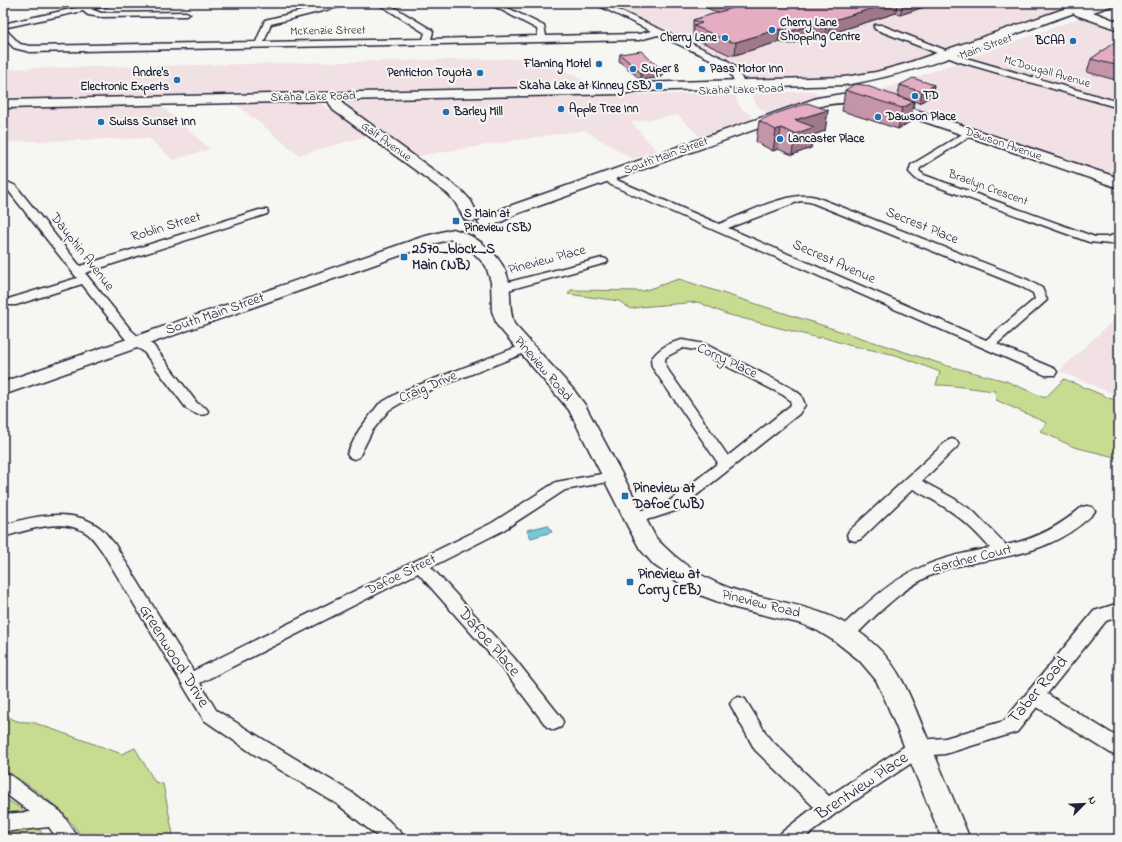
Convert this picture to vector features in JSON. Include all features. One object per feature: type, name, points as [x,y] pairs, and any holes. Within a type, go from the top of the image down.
[{"type":"street","points":[[3,26],[109,3]]},
{"type":"street","points":[[259,44],[268,22],[343,3]]},
{"type":"street","points":[[381,3],[429,32],[426,41]]},
{"type":"street","points":[[492,3],[541,28],[542,39]]},
{"type":"street","points":[[598,3],[728,65],[734,71],[741,87]]},
{"type":"street","points":[[1054,3],[1080,8],[1119,22]]},
{"type":"street","name":"Main Street","points":[[860,93],[952,56],[1080,8],[1110,3]]},
{"type":"street","points":[[84,8],[91,13],[101,15],[186,14]]},
{"type":"street","points":[[1080,8],[1119,26]]},
{"type":"street","name":"McDougall Avenue","points":[[878,27],[952,56],[1119,105]]},
{"type":"street","name":"McKenzie Street","points":[[3,32],[17,46],[30,49],[639,37],[658,32]]},
{"type":"street","name":"Main Street","points":[[844,81],[890,73],[952,56]]},
{"type":"street","name":"Skaha Lake Road","points":[[3,103],[337,102],[350,96],[622,90],[640,93],[844,81]]},
{"type":"street","name":"Skaha Lake Road","points":[[741,87],[821,88],[860,93]]},
{"type":"street","name":"South Main Street","points":[[3,389],[428,240],[468,229],[510,211],[822,101],[860,93]]},
{"type":"street","name":"Dawson Avenue","points":[[860,93],[888,105],[1119,183]]},
{"type":"street","name":"Galt Avenue","points":[[337,102],[444,184],[457,205],[468,229]]},
{"type":"street","name":"Braelyn Crescent","points":[[969,133],[915,167],[913,169],[916,174],[1093,240],[1110,241],[1119,236]]},
{"type":"street","name":"Secrest Avenue","points":[[607,178],[615,183],[1050,372]]},
{"type":"street","name":"Dauphin Avenue","points":[[3,183],[12,188],[127,333],[136,342],[148,348],[192,406],[201,411]]},
{"type":"street","name":"Secrest Place","points":[[719,228],[790,200],[800,198],[812,199],[1017,280],[1038,291],[1041,300],[988,345]]},
{"type":"street","name":"Roblin Street","points":[[12,302],[81,275],[263,212]]},
{"type":"street","name":"Pineview Road","points":[[468,229],[498,272],[503,320],[525,348],[571,399],[578,409],[648,543],[662,559],[693,581],[708,589],[735,599],[792,611],[807,616],[826,624],[845,635],[868,653],[886,674],[897,697],[956,839]]},
{"type":"street","name":"Pineview Place","points":[[500,288],[602,261]]},
{"type":"street","name":"Corry Place","points":[[634,518],[673,506],[794,411],[798,405],[796,398],[788,392],[700,347],[682,344],[674,347],[661,355],[658,360],[659,367],[726,464]]},
{"type":"street","name":"Craig Drive","points":[[354,454],[366,430],[384,407],[403,396],[525,348]]},
{"type":"street","points":[[854,535],[952,444]]},
{"type":"street","name":"Dafoe Street","points":[[189,681],[497,527],[561,486],[613,477]]},
{"type":"street","points":[[912,482],[938,495],[968,515],[982,528],[1002,552]]},
{"type":"street","name":"Gardner Court","points":[[845,635],[896,587],[916,575],[947,563],[1002,552],[1045,540],[1073,524],[1086,511]]},
{"type":"street","name":"Greenwood Drive","points":[[3,532],[16,527],[46,520],[73,523],[92,529],[108,548],[210,715],[259,747],[344,798],[381,826],[394,839]]},
{"type":"street","name":"Dafoe Place","points":[[420,565],[509,664],[554,722]]},
{"type":"street","name":"Taber Road","points":[[918,748],[945,746],[1010,727],[1100,616],[1119,609]]},
{"type":"street","points":[[1035,696],[1119,748]]},
{"type":"street","points":[[740,704],[762,744],[828,808]]},
{"type":"street","name":"Brentview Place","points":[[788,839],[828,808],[918,748]]},
{"type":"street","points":[[3,781],[54,818],[69,839]]},
{"type":"street","points":[[3,823],[54,818]]},
{"type":"shaded area","points":[[1047,3],[1061,9],[889,69],[842,77],[755,81],[748,78],[738,63],[615,6],[613,4]]},
{"type":"shaded area","points":[[1083,17],[1119,29],[1119,177],[870,94]]},
{"type":"shaded area","points":[[542,58],[594,86],[3,98],[3,69]]},
{"type":"shaded area","points":[[815,91],[814,93],[821,96],[774,112],[767,112],[760,108],[752,95],[757,93]]},
{"type":"shaded area","points":[[723,93],[734,95],[741,108],[752,116],[751,119],[701,138],[678,115],[631,122],[657,151],[633,159],[584,130],[417,156],[346,105],[350,101]]},
{"type":"shaded area","points":[[319,102],[367,136],[299,155],[236,104]]},
{"type":"shaded area","points":[[160,105],[210,149],[173,160],[149,138],[3,142],[3,109]]},
{"type":"shaded area","points":[[1119,315],[1119,396],[1059,371]]},
{"type":"green space","points":[[679,279],[948,366],[1006,381],[1045,398],[1064,379],[1119,402],[1119,458],[1074,447],[1040,431],[1047,423],[996,400],[995,391],[958,386],[936,385],[940,372],[896,355],[848,345],[822,337],[818,338],[726,314],[698,302],[631,309],[619,301],[568,294],[571,290],[643,291]]},
{"type":"green space","points":[[3,711],[16,721],[32,722],[122,754],[135,748],[155,782],[163,784],[174,839],[83,839],[67,817],[48,800],[3,769]]},
{"type":"green space","points":[[3,797],[22,809],[47,839],[3,839]]},
{"type":"water","points":[[548,525],[552,532],[531,538],[527,530]]},
{"type":"building","points":[[725,3],[890,3],[792,31],[780,29],[736,42],[731,42],[694,26],[702,23],[693,20],[736,7]]},
{"type":"building","points":[[1119,40],[1119,66],[1091,59],[1116,41]]},
{"type":"building","points":[[641,51],[662,70],[641,73],[620,54]]},
{"type":"building","points":[[913,78],[934,85],[922,92],[900,85]]},
{"type":"building","points":[[855,84],[864,85],[914,102],[902,108],[845,90]]},
{"type":"building","points":[[807,103],[828,110],[795,120],[814,127],[795,134],[781,128],[776,130],[759,121],[769,116]]},
{"type":"place","name":"Cherry Lane Shopping Centre","points":[[772,30]]},
{"type":"place","name":"Cherry Lane","points":[[725,38]]},
{"type":"place","name":"BCAA","points":[[1073,41]]},
{"type":"place","name":"Flaming Motel","points":[[599,64]]},
{"type":"place","name":"Super 8","points":[[633,69]]},
{"type":"place","name":"Pass Motor Inn","points":[[702,69]]},
{"type":"place","name":"Penticton Toyota","points":[[480,73]]},
{"type":"place","name":"Andre's Electronic Experts","points":[[177,80]]},
{"type":"place","name":"Skaha Lake at Kinney (SB)","points":[[659,86]]},
{"type":"place","name":"TD","points":[[915,96]]},
{"type":"place","name":"Apple Tree Inn","points":[[561,109]]},
{"type":"place","name":"Barley Mill","points":[[446,112]]},
{"type":"place","name":"Dawson Place","points":[[878,117]]},
{"type":"place","name":"Swiss Sunset Inn","points":[[101,122]]},
{"type":"place","name":"Lancaster Place","points":[[780,139]]},
{"type":"place","name":"S Main at Pineview (SB)","points":[[456,221]]},
{"type":"place","name":"2570_block_S Main (NB)","points":[[404,257]]},
{"type":"place","name":"Pineview at Dafoe (WB)","points":[[625,496]]},
{"type":"place","name":"Pineview at Corry (EB)","points":[[630,582]]}]
